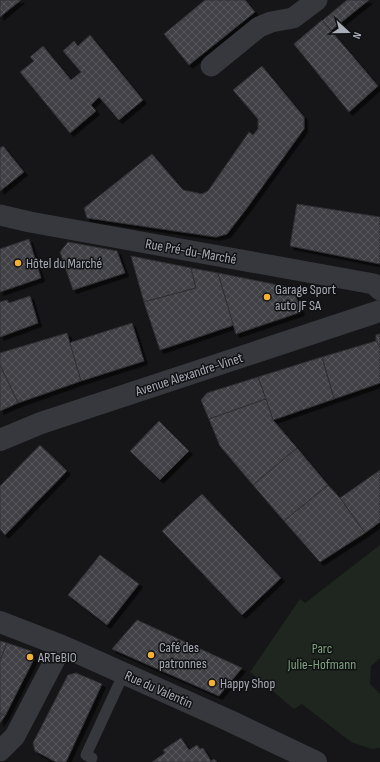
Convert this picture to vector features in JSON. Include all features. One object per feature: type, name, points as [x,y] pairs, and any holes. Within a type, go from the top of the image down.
[{"type":"street","points":[[211,66],[259,27],[271,22],[293,18],[317,0]]},
{"type":"street","name":"Rue Pré-du-Marché","points":[[0,215],[42,224],[374,284],[380,290]]},
{"type":"street","name":"Avenue Alexandre-Vinet","points":[[0,440],[41,423],[380,311]]},
{"type":"street","name":"Rue du Valentin","points":[[0,622],[62,646],[124,673],[316,762]]},
{"type":"street","points":[[0,751],[15,736],[62,646]]},
{"type":"lane","points":[[92,758],[86,755],[124,673]]},
{"type":"green space","name":"Parc Julie-Hofmann","points":[[380,545],[380,658],[371,666],[370,684],[380,694],[380,748],[372,749],[351,742],[302,704],[294,709],[250,672],[300,599],[305,603]]},
{"type":"building","points":[[0,0],[21,0],[0,17]]},
{"type":"building","points":[[205,0],[245,0],[255,12],[189,65],[164,34]]},
{"type":"building","points":[[347,0],[369,0],[302,54],[294,44]]},
{"type":"building","points":[[322,20],[378,86],[349,112],[294,44]]},
{"type":"building","points":[[90,35],[143,100],[119,120],[99,97],[91,105],[96,111],[70,133],[20,72],[34,61],[30,57],[43,46],[71,80],[81,72],[63,51],[74,41],[78,46]]},
{"type":"building","points":[[262,66],[304,117],[304,129],[227,234],[216,237],[87,218],[84,208],[152,154],[183,190],[202,194],[208,191],[249,132],[253,135],[258,129],[258,119],[233,90]]},
{"type":"building","points":[[3,146],[24,172],[0,191],[0,148]]},
{"type":"building","points":[[297,204],[380,217],[380,264],[290,246]]},
{"type":"building","name":"Hôtel du Marché","points":[[29,239],[41,278],[0,292],[0,249]]},
{"type":"building","points":[[68,242],[117,251],[125,273],[73,290],[60,252]]},
{"type":"building","points":[[131,256],[191,268],[196,288],[144,302]]},
{"type":"building","points":[[191,268],[218,273],[234,325],[160,350],[144,302],[196,288]]},
{"type":"building","points":[[218,273],[293,288],[301,312],[236,334]]},
{"type":"building","points":[[30,296],[38,323],[0,337],[0,302],[7,300],[9,303]]},
{"type":"building","points":[[132,323],[144,361],[81,381],[69,343]]},
{"type":"building","points":[[67,333],[81,381],[18,403],[0,365],[0,353]]},
{"type":"building","points":[[380,334],[380,348],[376,341],[376,335]]},
{"type":"building","points":[[376,341],[380,348],[380,383],[334,399],[322,357]]},
{"type":"building","points":[[322,357],[334,399],[273,420],[258,377]]},
{"type":"building","points":[[0,365],[18,403],[0,411]]},
{"type":"building","points":[[258,377],[266,399],[209,419],[201,400],[207,393]]},
{"type":"building","points":[[266,399],[273,420],[297,448],[253,485],[220,446],[209,419]]},
{"type":"building","points":[[159,421],[189,451],[160,480],[130,451]]},
{"type":"building","points":[[40,445],[67,471],[5,535],[0,529],[0,486]]},
{"type":"building","points":[[297,448],[328,485],[284,521],[253,485]]},
{"type":"building","points":[[380,470],[380,522],[365,533],[340,498]]},
{"type":"building","points":[[328,485],[340,498],[365,533],[320,562],[284,521]]},
{"type":"building","points":[[202,494],[281,578],[242,615],[162,531]]},
{"type":"building","points":[[100,555],[139,584],[107,625],[68,595]]},
{"type":"building","points":[[137,620],[242,668],[219,696],[112,649]]},
{"type":"building","points":[[0,641],[7,643],[0,661]]},
{"type":"building","points":[[7,643],[31,651],[34,659],[5,716],[0,713],[0,661]]},
{"type":"building","points":[[76,673],[102,684],[66,762],[56,762],[35,751],[33,743],[68,675]]},
{"type":"building","points":[[0,713],[5,716],[0,723]]},
{"type":"building","points":[[181,738],[189,750],[197,745],[200,749],[203,748],[211,761],[214,759],[217,762],[152,762],[165,753],[163,750]]},
{"type":"place","name":"Hôtel du Marché","points":[[18,263]]},
{"type":"place","name":"Garage Sport auto JF SA","points":[[267,297]]},
{"type":"place","name":"Café des patronnes","points":[[151,655]]},
{"type":"place","name":"ARTeBIO","points":[[30,657]]},
{"type":"place","name":"Happy Shop","points":[[212,683]]}]
